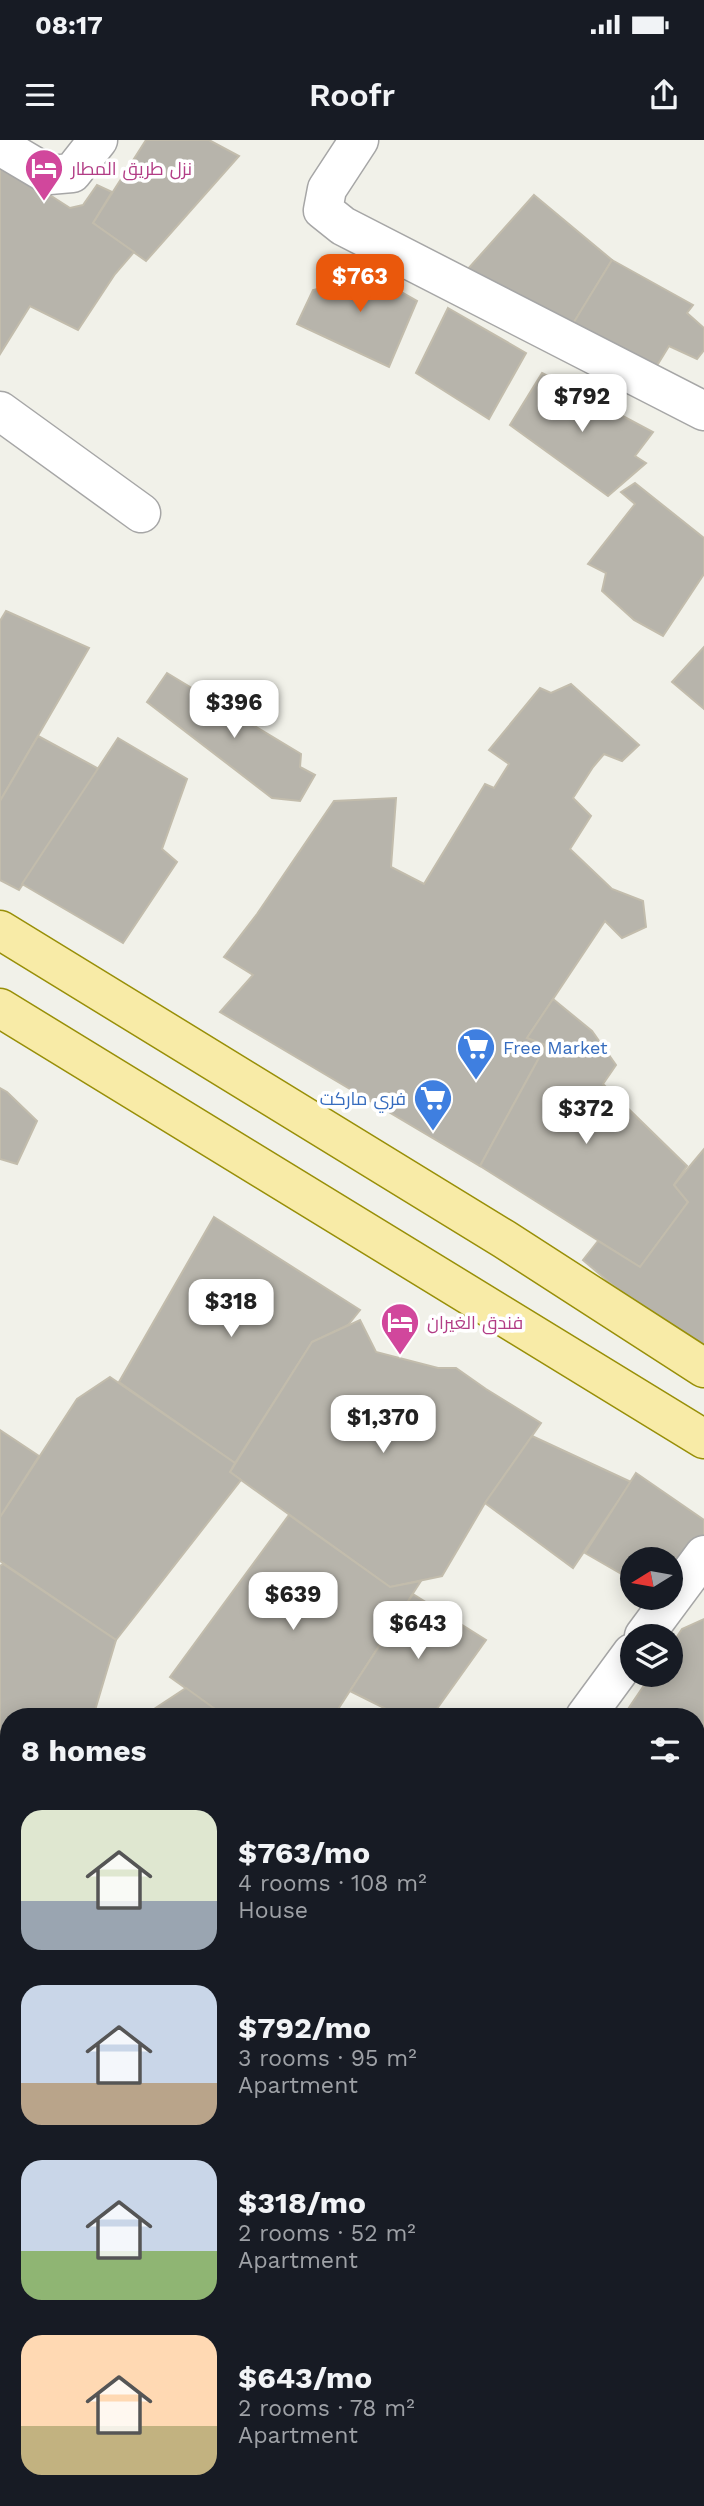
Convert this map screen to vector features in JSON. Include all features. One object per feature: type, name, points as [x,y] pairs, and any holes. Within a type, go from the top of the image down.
[{"type":"main road","points":[[0,930],[504,1240],[704,1368]]},
{"type":"main road","points":[[0,1008],[704,1439]]},
{"type":"street","points":[[0,146],[49,175],[72,173],[98,140]]},
{"type":"street","points":[[359,140],[327,189],[323,210],[343,226],[704,411]]},
{"type":"street","points":[[0,411],[141,513]]},
{"type":"street","points":[[653,1624],[704,1555]]},
{"type":"street","points":[[591,1708],[620,1669]]},
{"type":"building","points":[[146,140],[209,140],[239,156],[146,261],[93,223]]},
{"type":"building","points":[[0,163],[70,208],[83,205],[97,185],[112,192],[93,223],[134,252],[115,274],[78,330],[30,306],[0,354]]},
{"type":"building","points":[[534,195],[612,260],[570,329],[467,270]]},
{"type":"building","points":[[612,260],[693,305],[687,313],[704,328],[704,350],[697,359],[669,346],[650,377],[566,335]]},
{"type":"building","points":[[352,264],[417,301],[389,367],[297,324],[313,290],[326,287]]},
{"type":"building","points":[[448,308],[526,353],[489,419],[416,373]]},
{"type":"building","points":[[542,373],[653,432],[635,456],[646,463],[608,496],[510,425]]},
{"type":"building","points":[[635,483],[704,538],[704,574],[663,636],[634,620],[602,591],[606,573],[588,564],[635,504],[621,492]]},
{"type":"building","points":[[6,611],[89,648],[0,801],[0,621]]},
{"type":"building","points":[[704,647],[704,709],[672,682]]},
{"type":"building","points":[[167,673],[301,754],[300,767],[315,775],[300,801],[272,798],[147,702]]},
{"type":"building","points":[[571,684],[639,745],[622,761],[604,754],[593,767],[573,798],[591,816],[570,849],[612,889],[643,901],[646,927],[622,938],[605,921],[527,1038],[546,1045],[480,1166],[220,1012],[253,975],[224,957],[257,914],[334,801],[396,798],[391,867],[424,884],[485,784],[494,788],[509,764],[489,750],[540,688],[551,693]]},
{"type":"building","points":[[38,736],[99,769],[19,890],[0,880],[0,801]]},
{"type":"building","points":[[118,738],[187,779],[162,849],[177,862],[123,943],[22,884]]},
{"type":"building","points":[[553,999],[592,1031],[616,1065],[603,1084],[687,1166],[674,1185],[688,1202],[640,1267],[480,1166],[546,1045],[527,1038]]},
{"type":"building","points":[[0,1088],[37,1121],[17,1164],[0,1159]]},
{"type":"building","points":[[704,1149],[704,1356],[669,1333],[583,1260],[598,1241],[640,1267],[688,1202],[674,1185]]},
{"type":"building","points":[[214,1217],[360,1310],[348,1325],[312,1342],[235,1463],[119,1382]]},
{"type":"building","points":[[360,1320],[376,1352],[438,1368],[456,1368],[541,1423],[485,1503],[442,1576],[390,1587],[230,1472],[312,1342]]},
{"type":"building","points":[[110,1377],[235,1463],[230,1472],[241,1480],[116,1640],[0,1561],[0,1517],[77,1399]]},
{"type":"building","points":[[0,1430],[39,1456],[0,1517]]},
{"type":"building","points":[[532,1436],[631,1482],[573,1568],[485,1503]]},
{"type":"building","points":[[636,1473],[704,1520],[704,1538],[683,1563],[683,1547],[620,1547],[620,1573],[585,1553]]},
{"type":"building","points":[[289,1515],[390,1587],[421,1581],[339,1708],[213,1708],[170,1677]]},
{"type":"building","points":[[3,1564],[116,1640],[96,1708],[0,1708],[0,1566]]},
{"type":"building","points":[[413,1594],[486,1640],[437,1708],[384,1708],[350,1691]]},
{"type":"building","points":[[704,1619],[704,1708],[629,1708],[643,1687],[683,1687],[683,1629]]},
{"type":"building","points":[[186,1688],[214,1708],[156,1708]]},
{"type":"place","name":"نزل طريق المطار","points":[[44,202]]},
{"type":"place","name":"Free Market","points":[[476,1081]]},
{"type":"place","name":"فري ماركت","points":[[433,1132]]},
{"type":"place","name":"فندق الغيران","points":[[400,1356]]}]
